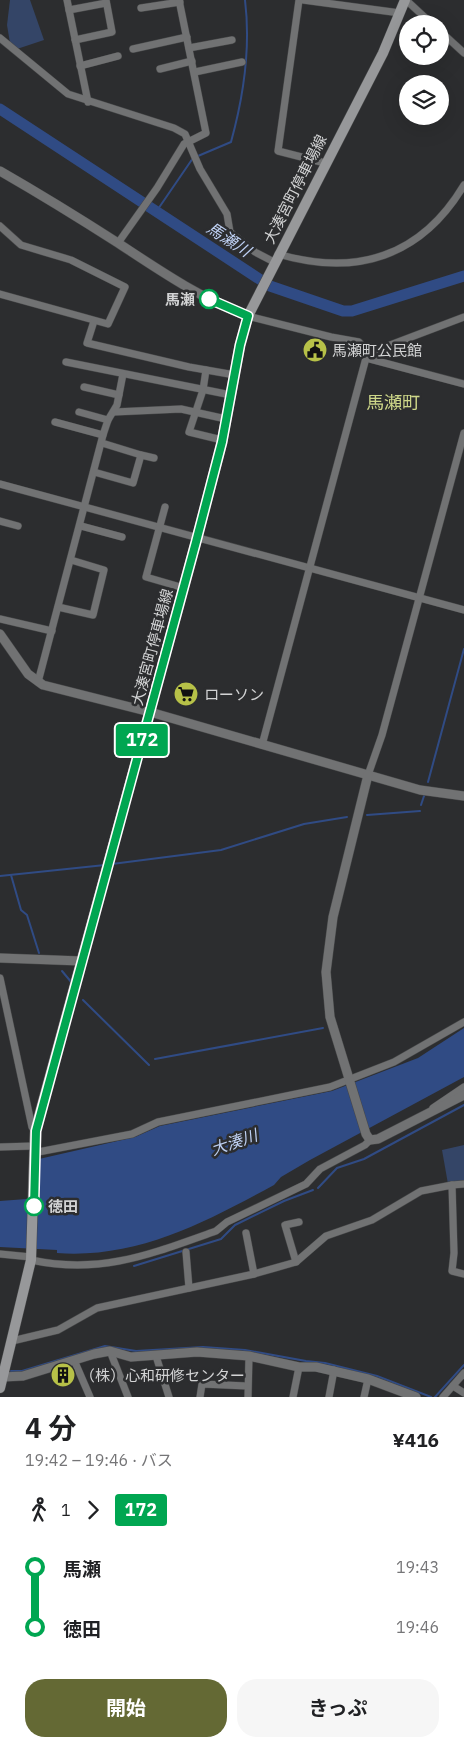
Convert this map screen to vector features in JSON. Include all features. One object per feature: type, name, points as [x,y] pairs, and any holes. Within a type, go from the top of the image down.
[{"type":"main road","name":"大湊宮町停車場線","points":[[0,1388],[31,1258],[34,1192],[33,1149],[36,1131],[106,865],[184,588],[222,440],[234,375],[248,316],[276,258],[383,53],[400,13],[409,1]]},
{"type":"street","points":[[67,0],[88,102]]},
{"type":"street","points":[[325,163],[278,151],[301,0],[400,13]]},
{"type":"street","points":[[118,243],[184,144],[189,140],[205,135],[207,132],[179,1],[141,8]]},
{"type":"street","points":[[409,1],[423,15]]},
{"type":"street","points":[[69,10],[106,2],[112,32],[75,40]]},
{"type":"street","points":[[133,49],[187,37]]},
{"type":"street","points":[[0,38],[62,90],[88,102],[174,128],[185,134],[189,140],[194,157],[227,214],[230,232],[255,252],[276,258],[332,264],[357,264],[390,254],[419,235],[440,216],[464,185]]},
{"type":"street","points":[[449,39],[464,53]]},
{"type":"street","points":[[189,48],[232,40]]},
{"type":"street","points":[[80,66],[118,56]]},
{"type":"street","points":[[160,69],[192,61]]},
{"type":"street","points":[[195,72],[242,62]]},
{"type":"street","points":[[0,171],[52,201],[169,277],[223,307],[248,316],[331,337],[359,342],[367,356],[464,384]]},
{"type":"street","points":[[0,226],[21,245],[71,260],[125,287],[108,324],[0,294]]},
{"type":"street","points":[[367,356],[464,316]]},
{"type":"street","points":[[94,321],[87,343],[234,375]]},
{"type":"street","points":[[262,745],[308,568],[367,356]]},
{"type":"street","points":[[66,362],[231,395]]},
{"type":"street","points":[[206,370],[203,390],[189,432],[222,440]]},
{"type":"street","points":[[38,682],[86,509],[103,435],[108,420],[114,412],[123,374]]},
{"type":"street","points":[[84,387],[118,395]]},
{"type":"street","points":[[114,412],[181,409],[226,420]]},
{"type":"street","points":[[79,412],[108,420]]},
{"type":"street","points":[[55,422],[103,435]]},
{"type":"street","points":[[0,1254],[31,1258],[67,1266],[119,1262],[216,1231],[227,1222],[306,1184],[320,1169],[365,1146],[368,1137],[348,1080],[330,1017],[326,972],[333,918],[368,775],[382,735],[464,432]]},
{"type":"street","points":[[102,443],[154,458]]},
{"type":"street","points":[[94,472],[133,483],[141,455]]},
{"type":"street","points":[[0,484],[86,509],[464,610]]},
{"type":"street","points":[[165,507],[146,577],[184,588]]},
{"type":"street","points":[[0,521],[18,526]]},
{"type":"street","points":[[81,526],[122,537]]},
{"type":"street","points":[[58,607],[93,615],[104,570],[71,560]]},
{"type":"street","points":[[0,619],[52,631]]},
{"type":"street","points":[[0,634],[17,661],[38,682],[48,687],[150,712],[420,790],[464,796]]},
{"type":"street","points":[[0,958],[81,961]]},
{"type":"street","points":[[0,978],[32,1127],[36,1131]]},
{"type":"street","points":[[0,1147],[33,1149],[42,1153],[132,1134],[158,1122],[302,1094],[348,1080],[394,1062],[464,1022]]},
{"type":"street","points":[[427,1113],[446,1097],[464,1088]]},
{"type":"street","points":[[368,1137],[378,1139],[464,1095]]},
{"type":"street","points":[[12,1341],[58,1330],[97,1308],[254,1274],[296,1262],[326,1236],[372,1220],[421,1191],[464,1184]]},
{"type":"street","points":[[452,1185],[454,1253],[452,1271],[464,1274]]},
{"type":"street","points":[[296,1262],[285,1226],[300,1222]]},
{"type":"street","points":[[246,1233],[254,1274]]},
{"type":"street","points":[[186,1252],[189,1288]]},
{"type":"street","points":[[3,1377],[23,1376],[110,1351],[131,1357],[197,1352],[250,1356],[299,1366],[316,1366],[368,1380],[403,1394],[416,1397]]},
{"type":"street","points":[[110,1351],[128,1397]]},
{"type":"street","points":[[156,1356],[168,1397]]},
{"type":"street","points":[[248,1397],[247,1386],[250,1356]]},
{"type":"street","points":[[74,1360],[90,1397]]},
{"type":"street","points":[[294,1397],[299,1366]]},
{"type":"street","points":[[329,1397],[334,1370]]},
{"type":"street","points":[[443,1397],[464,1373]]},
{"type":"street","points":[[364,1397],[368,1380]]},
{"type":"street","points":[[200,1397],[202,1384],[247,1386]]},
{"type":"street","points":[[453,1386],[464,1393]]},
{"type":"shaded area","points":[[10,0],[30,0],[44,40],[17,49],[10,43],[7,25]]},
{"type":"shaded area","points":[[464,1145],[464,1182],[448,1184],[442,1150]]},
{"type":"water","name":"大湊川","points":[[464,1028],[464,1077],[310,1160],[281,1177],[274,1185],[223,1212],[170,1235],[143,1244],[115,1250],[87,1253],[57,1253],[57,1250],[0,1247],[0,1201],[40,1198],[39,1159],[135,1137],[160,1126],[332,1091],[418,1058]]},
{"type":"waterway","points":[[198,156],[231,142],[240,107],[247,54],[245,0]]},
{"type":"waterway","name":"馬瀬川","points":[[0,109],[270,286],[343,311],[352,311],[464,276]]},
{"type":"waterway","points":[[156,212],[193,158]]},
{"type":"waterway","points":[[428,782],[464,649]]},
{"type":"waterway","points":[[421,805],[424,796]]},
{"type":"waterway","points":[[367,815],[420,811]]},
{"type":"waterway","points":[[112,864],[221,850],[304,824],[347,817]]},
{"type":"waterway","points":[[0,876],[105,865]]},
{"type":"waterway","points":[[11,875],[21,910],[27,915],[39,953]]},
{"type":"waterway","points":[[62,971],[72,983]]},
{"type":"waterway","points":[[83,1000],[149,1065]]},
{"type":"waterway","points":[[155,1059],[323,1028]]},
{"type":"waterway","points":[[318,1188],[337,1168],[364,1159],[464,1105]]},
{"type":"waterway","points":[[134,1266],[221,1239],[235,1225],[284,1201],[313,1190]]},
{"type":"waterway","points":[[11,1371],[22,1371],[105,1346],[136,1351],[203,1347],[245,1350],[325,1363],[377,1376],[431,1397]]},
{"type":"waterway","points":[[435,1397],[464,1365]]},
{"type":"bus line","name":"172","points":[[34,1206],[34,1146],[46,1087],[196,542],[222,442],[240,345],[248,316],[223,307],[209,299]]},
{"type":"place","name":"馬瀬","points":[[209,299]]},
{"type":"place","name":"馬瀬町公民館","points":[[315,350]]},
{"type":"place","name":"ローソン","points":[[186,694]]},
{"type":"place","name":"徳田","points":[[34,1206]]},
{"type":"place","name":"（株）心和研修センター","points":[[63,1375]]},
{"type":"district","name":"馬瀬町","points":[[393,402]]}]
